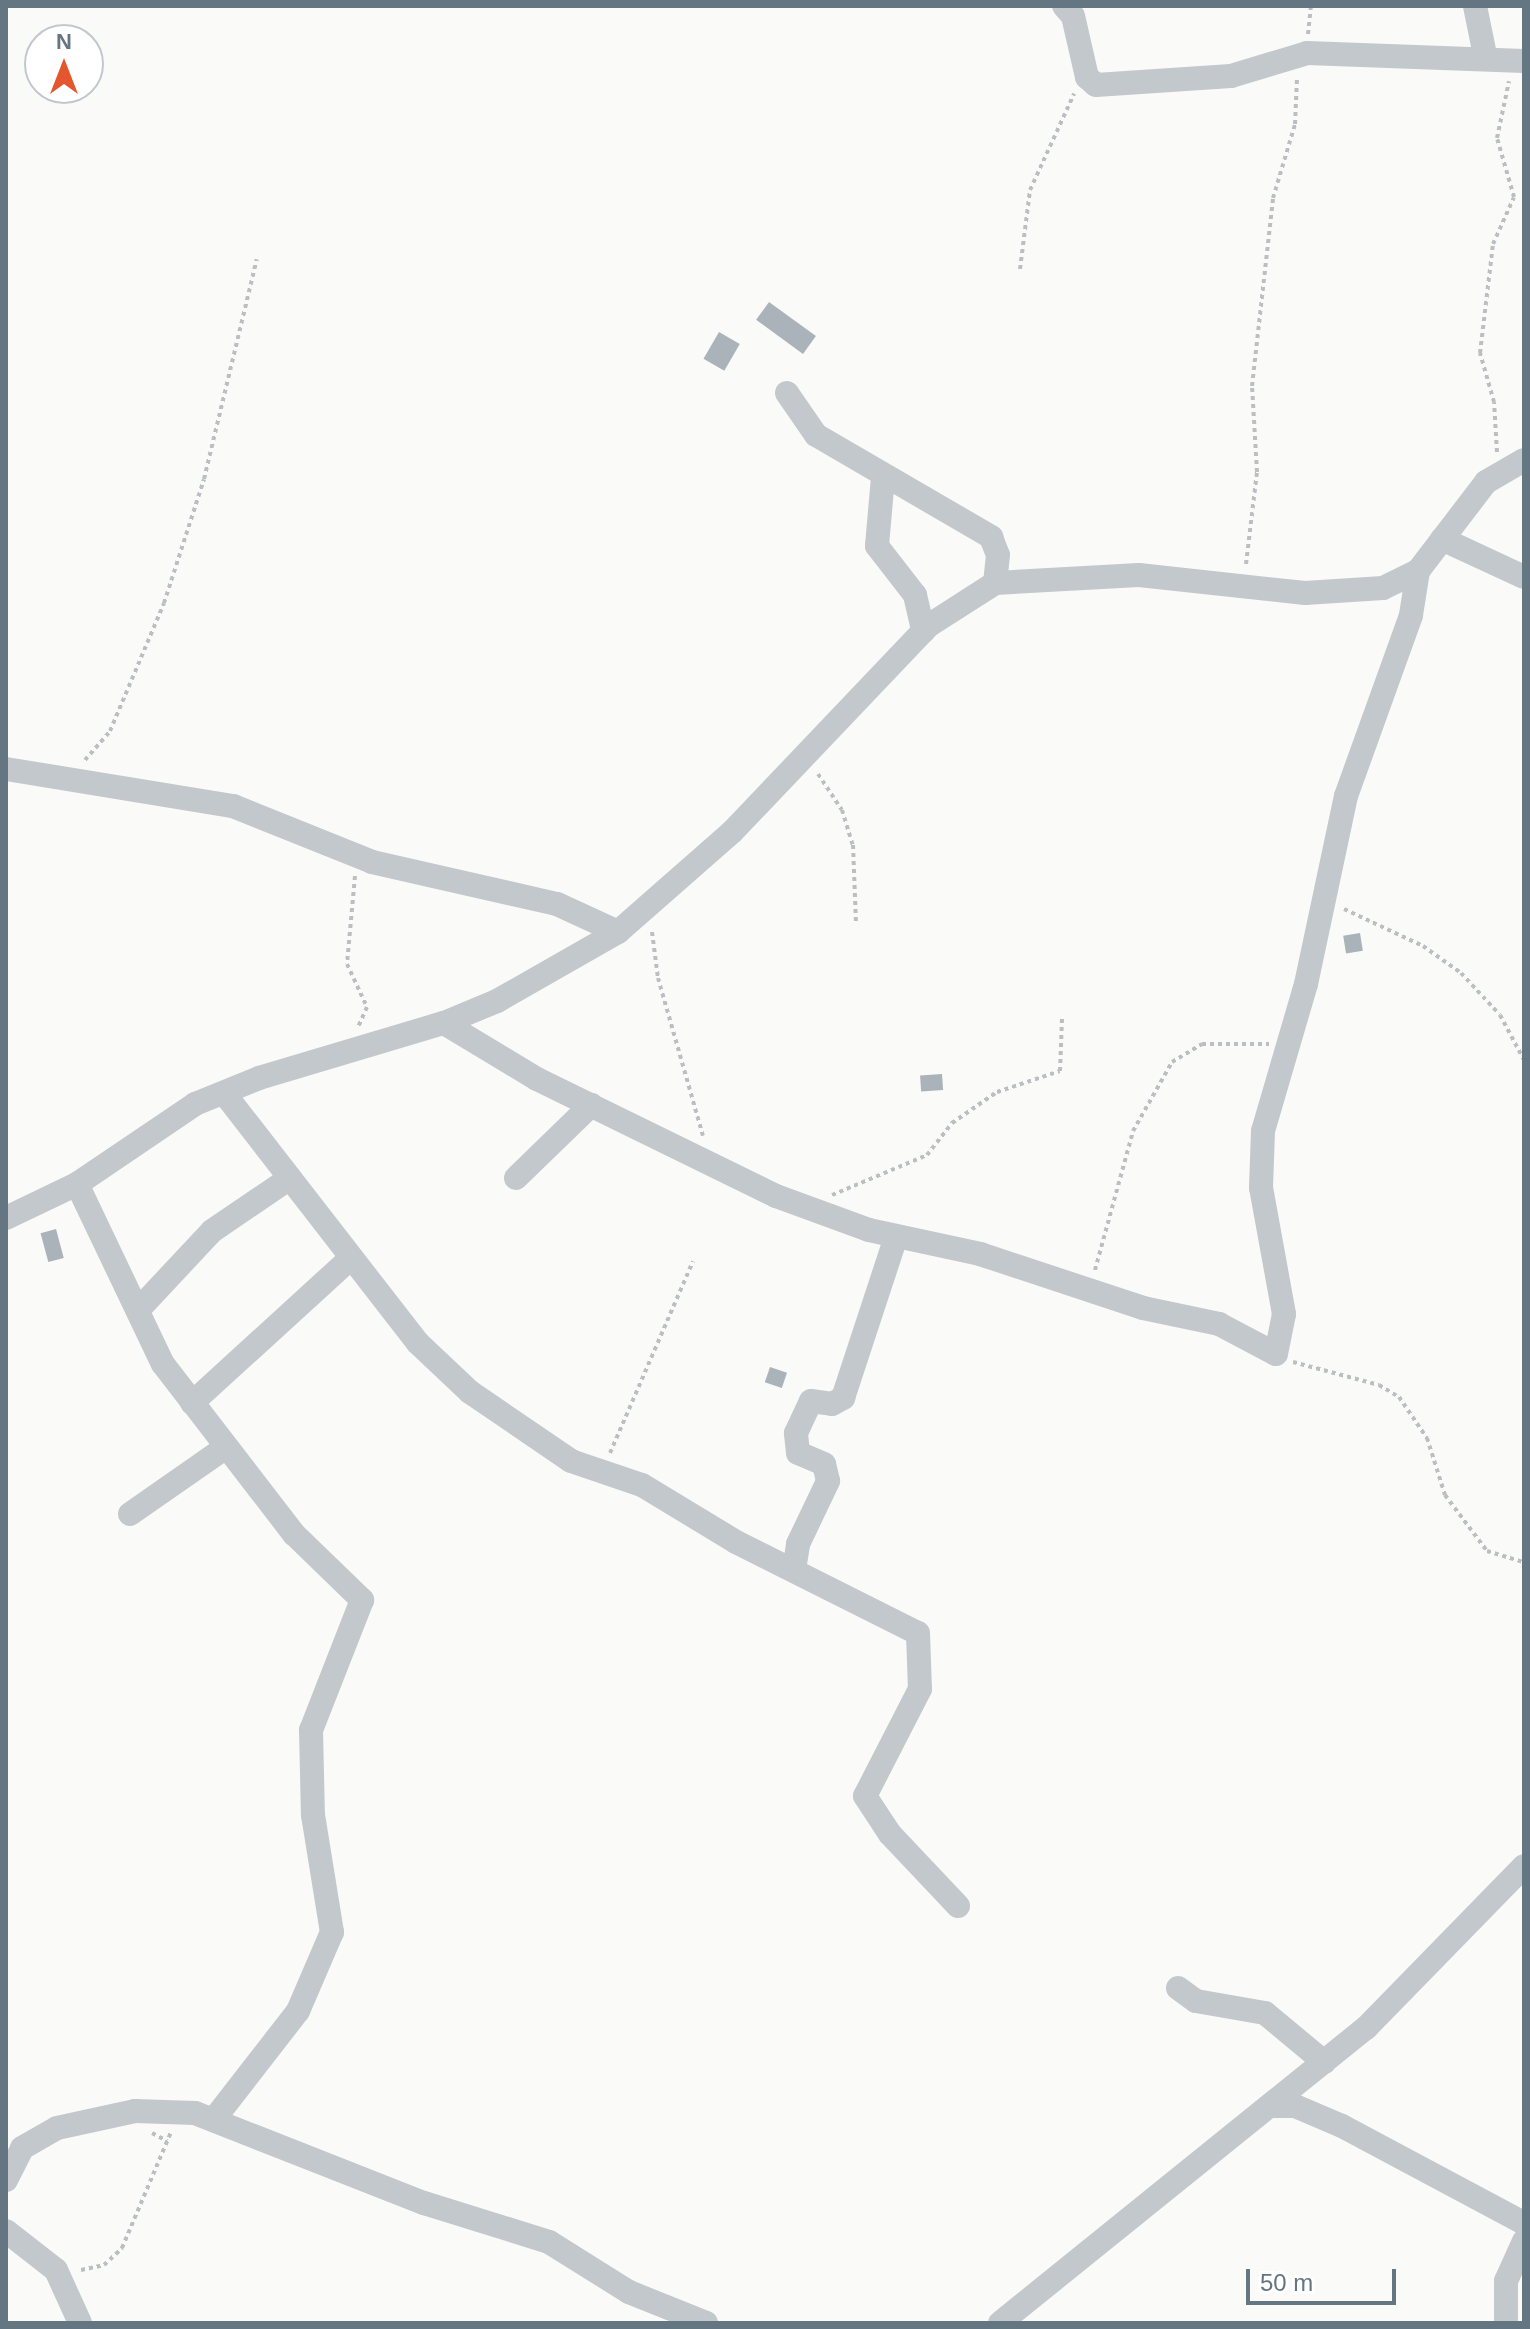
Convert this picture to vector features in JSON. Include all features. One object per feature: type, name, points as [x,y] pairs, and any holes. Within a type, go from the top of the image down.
[{"type":"street","points":[[1064,6],[1073,16],[1087,77],[1096,85],[1212,78],[1296,56],[1505,59]]},
{"type":"street","points":[[1475,6],[1505,59]]},
{"type":"street","points":[[787,393],[816,435],[883,477],[991,537],[998,555],[995,583]]},
{"type":"street","points":[[6,1218],[77,1184],[165,1121],[224,1093],[444,1023],[497,1001],[618,932],[650,910],[806,755],[923,631],[995,583],[1139,575],[1246,588],[1353,594],[1383,588],[1418,571],[1498,470],[1524,460]]},
{"type":"street","points":[[883,477],[877,546],[915,595],[923,631]]},
{"type":"street","points":[[1442,539],[1524,577]]},
{"type":"street","points":[[444,1023],[591,1105],[713,1166],[808,1208],[896,1237],[1092,1288],[1143,1308],[1219,1324],[1276,1354],[1284,1314],[1261,1150],[1289,1045],[1346,796],[1411,615],[1418,571]]},
{"type":"street","points":[[6,769],[70,777],[233,806],[353,854],[557,904],[618,932]]},
{"type":"street","points":[[224,1093],[351,1258],[445,1372],[522,1431],[598,1474],[642,1485],[920,1636],[920,1689],[865,1796],[890,1834],[958,1906]]},
{"type":"street","points":[[516,1178],[591,1105]]},
{"type":"street","points":[[139,1309],[212,1231],[290,1178]]},
{"type":"street","points":[[77,1184],[163,1364],[294,1534],[362,1600],[311,1730],[313,1815],[332,1932],[298,2011],[215,2118]]},
{"type":"street","points":[[794,1570],[798,1544],[828,1481],[824,1464],[798,1453],[796,1433],[811,1401],[832,1404],[843,1398],[896,1237]]},
{"type":"street","points":[[192,1403],[351,1258]]},
{"type":"street","points":[[130,1514],[226,1447]]},
{"type":"street","points":[[1000,2323],[1271,2106],[1404,1993],[1471,1914],[1524,1866]]},
{"type":"street","points":[[1178,1988],[1196,2001],[1265,2013],[1324,2062]]},
{"type":"street","points":[[1271,2106],[1295,2106],[1342,2126],[1524,2223]]},
{"type":"street","points":[[6,2180],[22,2148],[43,2134],[135,2111],[181,2112],[215,2118],[424,2203],[549,2242],[589,2261],[629,2292],[706,2323]]},
{"type":"street","points":[[6,2231],[56,2270],[80,2323]]},
{"type":"street","points":[[1506,2323],[1506,2281],[1524,2241]]},
{"type":"path","points":[[1246,588],[1257,472],[1252,386],[1273,198],[1295,124],[1296,56]]},
{"type":"path","points":[[1498,470],[1494,402],[1480,353],[1493,244],[1514,197],[1497,138],[1505,59]]},
{"type":"path","points":[[1020,269],[1030,190],[1087,77]]},
{"type":"path","points":[[70,777],[110,731],[164,603],[204,479],[257,259]]},
{"type":"path","points":[[806,755],[842,810],[853,845],[856,922]]},
{"type":"path","points":[[340,1054],[367,1007],[347,964],[353,854]]},
{"type":"path","points":[[1322,903],[1405,936],[1461,973],[1500,1015],[1524,1060]]},
{"type":"path","points":[[650,910],[658,978],[713,1166]]},
{"type":"path","points":[[808,1208],[856,1180],[927,1155],[945,1130],[997,1092],[1060,1071],[1062,1019]]},
{"type":"path","points":[[1092,1288],[1133,1131],[1177,1056],[1211,1043],[1289,1045]]},
{"type":"path","points":[[598,1474],[625,1428],[693,1261]]},
{"type":"path","points":[[1276,1354],[1379,1385],[1399,1397],[1427,1438],[1445,1495],[1487,1551],[1524,1562]]},
{"type":"path","points":[[56,2270],[82,2270],[115,2257],[133,2229],[181,2112]]},
{"type":"building","points":[[769,302],[816,336],[803,354],[756,320]]},
{"type":"building","points":[[719,332],[740,344],[724,371],[704,359]]},
{"type":"building","points":[[1360,933],[1363,951],[1346,953],[1343,936]]},
{"type":"building","points":[[942,1074],[943,1090],[921,1091],[920,1076]]},
{"type":"building","points":[[56,1229],[64,1258],[48,1262],[41,1233]]},
{"type":"building","points":[[770,1367],[787,1373],[782,1388],[765,1382]]}]
